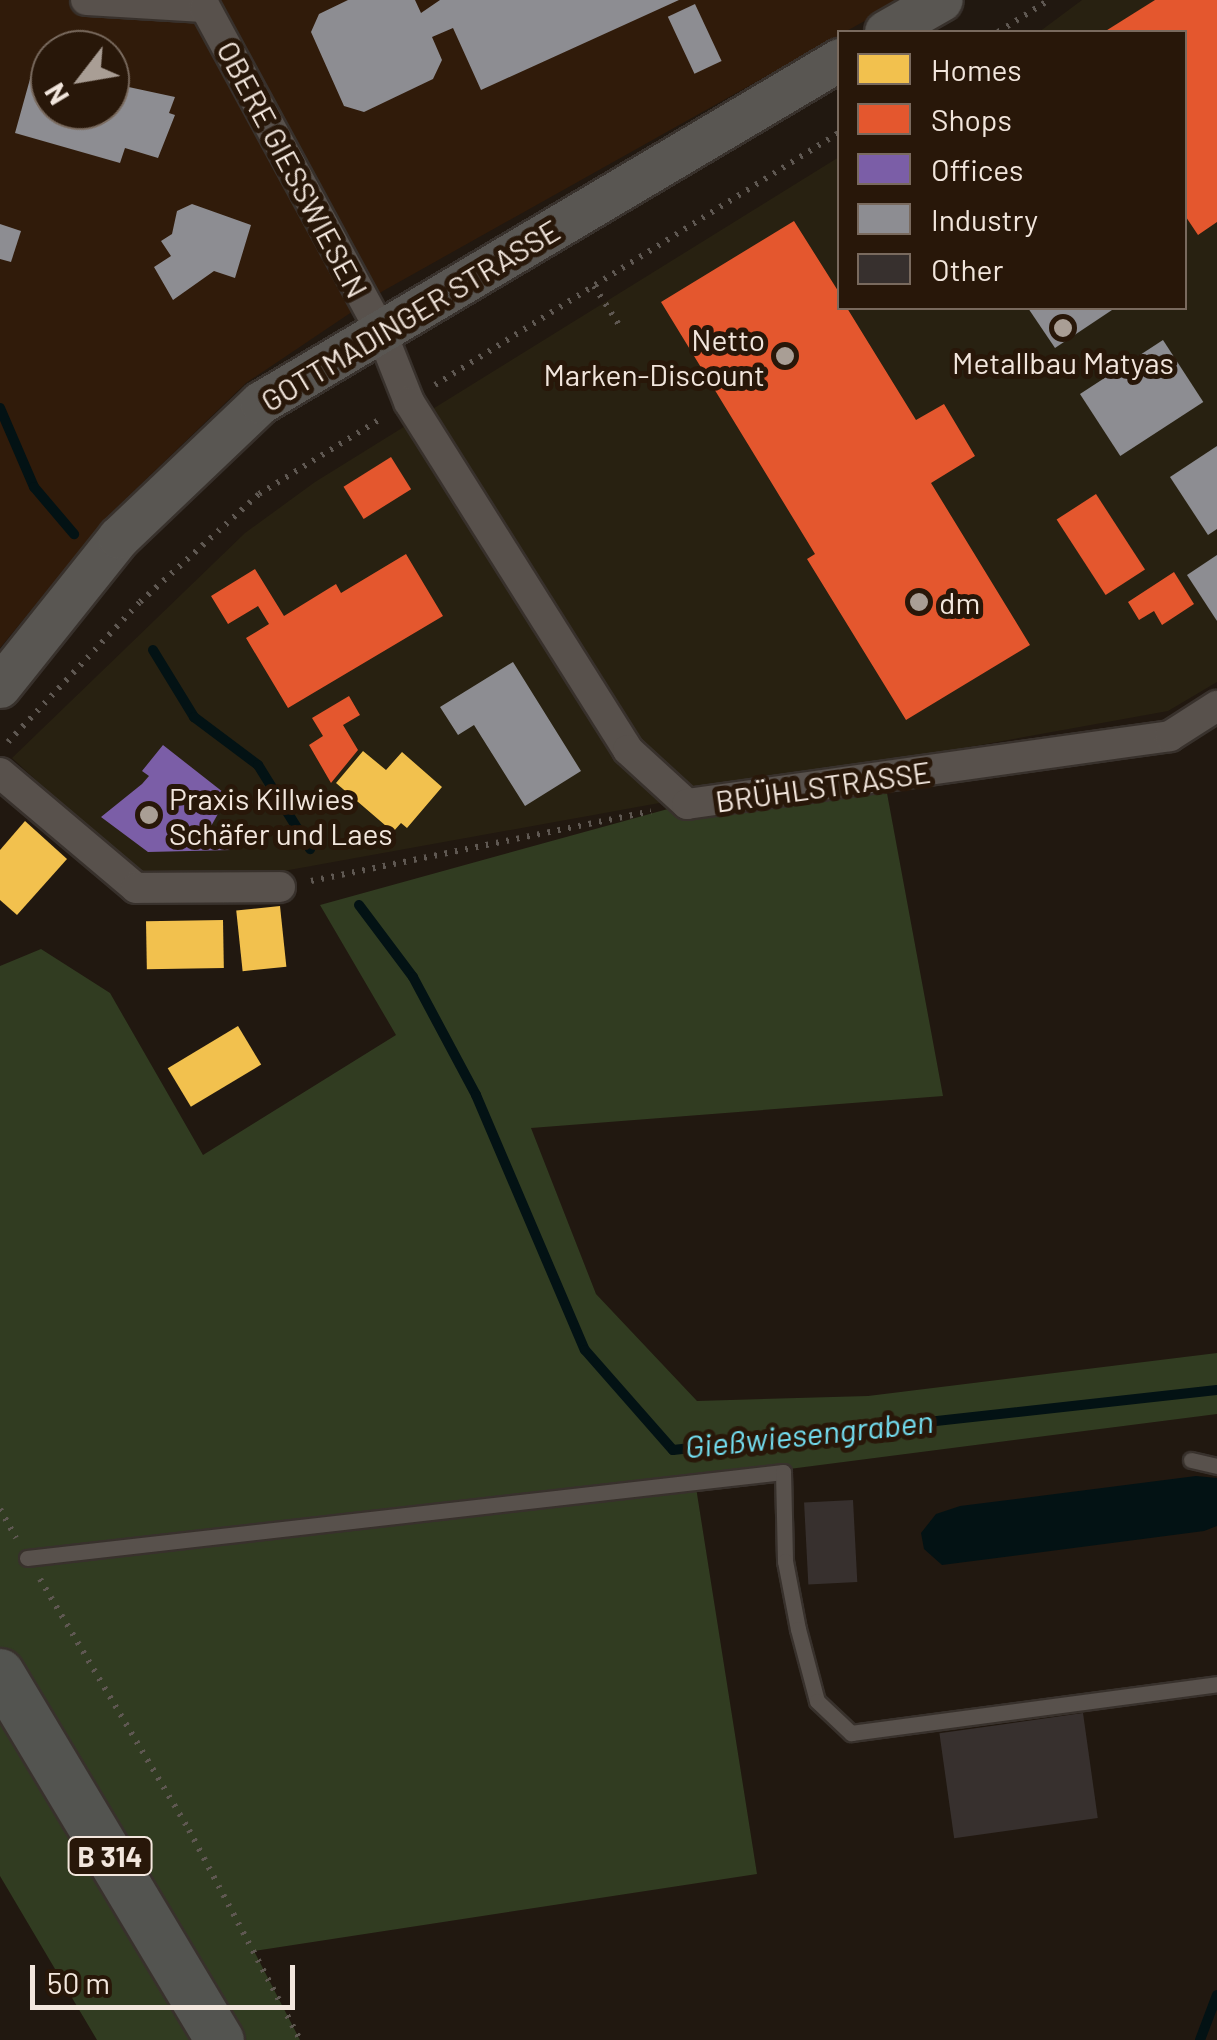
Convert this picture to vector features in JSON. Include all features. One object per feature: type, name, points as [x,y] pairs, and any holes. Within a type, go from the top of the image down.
[{"type":"main road","points":[[890,30],[942,0]]},
{"type":"main road","name":"GOTTMADINGER STRASSE","points":[[0,687],[119,538],[261,404],[380,329],[837,62]]},
{"type":"main road","name":"B 314","points":[[0,1673],[220,2040]]},
{"type":"street","name":"OBERE GIESSWIESEN","points":[[86,0],[206,4],[380,329]]},
{"type":"street","name":"BRÜHLSTRASSE","points":[[380,329],[410,402],[628,750],[686,804],[1170,736],[1217,706]]},
{"type":"street","points":[[0,773],[136,888],[280,888]]},
{"type":"lane","points":[[1191,1460],[1217,1466]]},
{"type":"lane","points":[[27,1558],[783,1472],[785,1561],[798,1628],[817,1700],[851,1733],[1217,1684]]},
{"type":"path","points":[[1001,30],[1048,0]]},
{"type":"path","points":[[594,286],[619,325]]},
{"type":"path","points":[[280,888],[686,804]]},
{"type":"path","points":[[27,1558],[190,1830],[300,2040]]},
{"type":"shaded area","points":[[0,0],[902,0],[848,30],[837,30],[837,36],[383,291],[246,383],[110,514],[0,648]]},
{"type":"shaded area","points":[[1082,0],[1217,0],[1217,682],[1168,711],[267,874],[141,877],[12,758],[245,533],[315,482],[837,158],[837,310],[1187,310],[1187,30],[1042,30]]},
{"type":"shaded area","points":[[1196,1476],[1217,1478],[1217,1526],[1204,1531],[942,1565],[924,1549],[921,1533],[936,1514],[960,1506]]},
{"type":"green space","points":[[884,777],[943,1096],[531,1128],[596,1294],[697,1401],[868,1396],[1217,1353],[1217,1414],[695,1481],[757,1874],[254,1951],[300,2040],[97,2040],[0,1876],[0,966],[41,949],[110,993],[203,1155],[396,1035],[320,905],[686,804]]},
{"type":"building: Homes","points":[[363,751],[386,770],[402,752],[442,787],[407,828],[401,823],[393,832],[336,783]]},
{"type":"building: Homes","points":[[25,821],[67,859],[17,915],[0,900],[0,850]]},
{"type":"building: Homes","points":[[280,906],[286,967],[243,971],[236,911]]},
{"type":"building: Homes","points":[[223,920],[224,968],[147,969],[146,921]]},
{"type":"building: Homes","points":[[238,1026],[261,1065],[191,1107],[168,1068]]},
{"type":"building: Shops","points":[[1155,0],[1217,0],[1217,222],[1198,235],[1187,218],[1187,30],[1107,30]]},
{"type":"building: Shops","name":"Netto Marken-Discount","points":[[794,221],[837,289],[837,310],[848,310],[916,420],[944,404],[975,456],[931,483],[1030,645],[906,720],[807,559],[815,554],[661,302]]},
{"type":"building: Shops","points":[[391,457],[411,489],[364,519],[344,487]]},
{"type":"building: Shops","points":[[1096,494],[1145,569],[1106,595],[1057,520]]},
{"type":"building: Shops","points":[[406,554],[443,616],[288,708],[246,638],[269,624],[258,606],[228,624],[211,596],[255,569],[284,616],[336,584],[341,593]]},
{"type":"building: Shops","points":[[1174,572],[1194,604],[1162,625],[1154,611],[1139,620],[1128,602]]},
{"type":"building: Shops","points":[[349,696],[360,715],[343,725],[358,750],[331,783],[309,745],[323,736],[312,718]]},
{"type":"building: Offices","points":[[163,745],[228,796],[210,828],[229,827],[231,850],[148,852],[101,817],[149,776],[142,771]]},
{"type":"building: Industry","points":[[348,0],[415,0],[421,13],[440,0],[679,0],[481,90],[453,28],[432,37],[442,60],[433,79],[364,112],[344,106],[311,32],[319,14]]},
{"type":"building: Industry","points":[[695,4],[722,61],[694,74],[668,17]]},
{"type":"building: Industry","points":[[30,79],[30,130],[130,130],[130,87],[175,97],[169,113],[175,115],[158,158],[125,148],[120,163],[15,133]]},
{"type":"building: Industry","points":[[192,204],[251,225],[235,278],[214,271],[173,300],[154,267],[171,256],[161,241],[172,234],[177,211]]},
{"type":"building: Industry","points":[[0,224],[21,231],[11,262],[0,259]]},
{"type":"building: Industry","name":"Metallbau Matyas","points":[[1029,310],[1112,310],[1055,348]]},
{"type":"building: Industry","points":[[1163,340],[1203,402],[1120,456],[1080,394]]},
{"type":"building: Industry","points":[[1217,446],[1217,529],[1208,535],[1170,477]]},
{"type":"building: Industry","points":[[1217,555],[1217,621],[1187,575]]},
{"type":"building: Industry","points":[[513,662],[581,771],[525,806],[474,725],[458,735],[440,707]]},
{"type":"building: Other","points":[[853,1500],[857,1582],[808,1584],[804,1503]]},
{"type":"building: Other","points":[[1083,1713],[1098,1818],[954,1838],[939,1733]]},
{"type":"waterway","name":"Gießwiesengraben","points":[[0,408],[34,487],[74,534]]},
{"type":"waterway","name":"Gießwiesengraben","points":[[153,650],[194,717],[258,765],[310,849]]},
{"type":"waterway","name":"Gießwiesengraben","points":[[359,905],[413,977],[476,1095],[585,1350],[673,1450],[1217,1390]]},
{"type":"waterway","points":[[1200,2040],[1217,1995]]},
{"type":"place","name":"Metallbau Matyas","points":[[1063,328]]},
{"type":"place","name":"Netto Marken-Discount","points":[[785,356]]},
{"type":"place","name":"dm","points":[[919,602]]},
{"type":"place","name":"Praxis Killwies Schäfer und Laes","points":[[149,815]]}]
